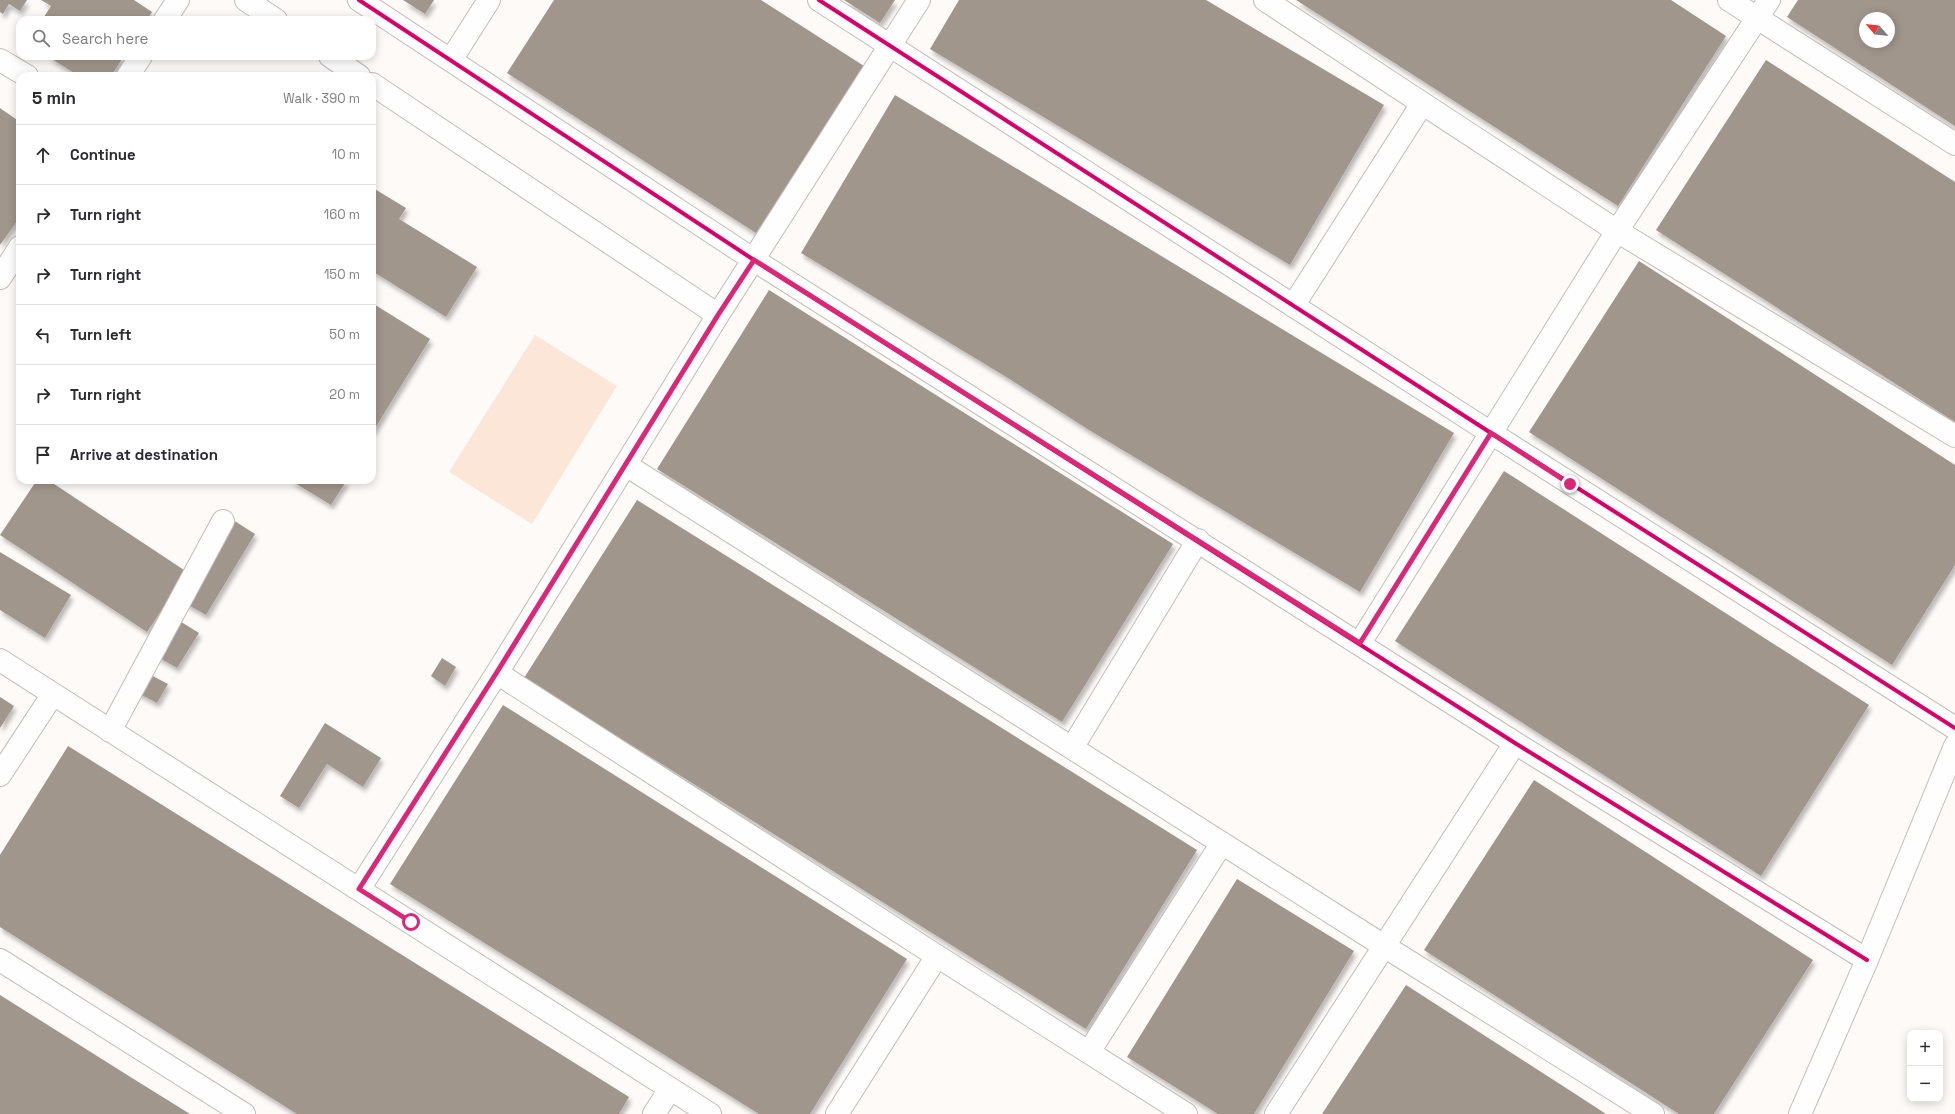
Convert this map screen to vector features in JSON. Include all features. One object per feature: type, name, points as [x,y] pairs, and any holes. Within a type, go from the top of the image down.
[{"type":"street","points":[[168,16],[178,0]]},
{"type":"street","points":[[246,0],[270,16]]},
{"type":"street","points":[[360,0],[754,260],[1515,742],[1867,960]]},
{"type":"street","points":[[451,60],[489,0]]},
{"type":"street","points":[[818,0],[1491,433],[1955,728]]},
{"type":"street","points":[[359,889],[497,672],[718,315],[888,46],[919,0]]},
{"type":"street","points":[[1265,0],[1618,231],[1955,436]]},
{"type":"street","points":[[1730,0],[1764,9],[1955,144]]},
{"type":"street","points":[[1360,643],[1618,231],[1764,9]]},
{"type":"street","points":[[0,60],[20,72]]},
{"type":"street","points":[[131,72],[138,60]]},
{"type":"street","points":[[336,60],[354,72]]},
{"type":"street","points":[[376,87],[718,315]]},
{"type":"street","points":[[1293,306],[1422,104]]},
{"type":"street","points":[[0,278],[16,253]]},
{"type":"street","points":[[626,465],[1384,946],[1653,1114]]},
{"type":"street","points":[[110,731],[222,521]]},
{"type":"street","points":[[1072,748],[1198,540]]},
{"type":"street","points":[[0,660],[710,1114]]},
{"type":"street","points":[[497,672],[937,956],[1186,1114]]},
{"type":"street","points":[[0,775],[53,694]]},
{"type":"street","points":[[1276,1114],[1515,742]]},
{"type":"street","points":[[1800,1114],[1867,960],[1955,746]]},
{"type":"street","points":[[1089,1052],[1222,843]]},
{"type":"street","points":[[837,1114],[937,956]]},
{"type":"street","points":[[0,960],[244,1114]]},
{"type":"street","points":[[654,1114],[670,1089]]},
{"type":"shaded area","points":[[535,335],[617,386],[532,524],[449,472]]},
{"type":"building","points":[[0,0],[27,0],[20,11],[9,4],[3,14],[0,12]]},
{"type":"building","points":[[41,0],[134,0],[152,12],[150,16],[45,16],[51,6]]},
{"type":"building","points":[[403,0],[434,0],[425,14]]},
{"type":"building","points":[[554,0],[761,0],[864,66],[756,233],[507,73]]},
{"type":"building","points":[[844,0],[895,0],[880,23]]},
{"type":"building","points":[[959,0],[1206,0],[1384,105],[1290,265],[930,49]]},
{"type":"building","points":[[1296,0],[1671,0],[1726,36],[1618,206]]},
{"type":"building","points":[[1798,0],[1955,0],[1955,126],[1787,17]]},
{"type":"building","points":[[53,60],[121,60],[114,72],[73,72]]},
{"type":"building","points":[[1766,60],[1955,182],[1955,422],[1656,230]]},
{"type":"building","points":[[895,95],[1454,433],[1360,592],[1089,430],[1008,378],[801,253]]},
{"type":"building","points":[[0,108],[16,119],[16,223],[0,245]]},
{"type":"building","points":[[376,190],[406,208],[399,219],[477,267],[446,317],[376,273]]},
{"type":"building","points":[[1639,261],[1955,465],[1955,565],[1892,665],[1529,432]]},
{"type":"building","points":[[769,290],[1173,544],[1062,722],[657,469]]},
{"type":"building","points":[[376,305],[430,339],[376,427]]},
{"type":"building","points":[[1504,471],[1869,705],[1761,876],[1395,641]]},
{"type":"building","points":[[34,484],[54,484],[187,572],[147,632],[0,535]]},
{"type":"building","points":[[297,484],[344,484],[331,505]]},
{"type":"building","points":[[637,500],[1197,850],[1086,1029],[524,678]]},
{"type":"building","points":[[233,520],[255,534],[206,615],[183,602]]},
{"type":"building","points":[[0,552],[71,595],[45,638],[0,610]]},
{"type":"building","points":[[178,620],[199,633],[177,668],[156,656]]},
{"type":"building","points":[[442,658],[456,667],[445,686],[431,676]]},
{"type":"building","points":[[145,672],[168,684],[157,703],[134,691]]},
{"type":"building","points":[[0,697],[14,706],[0,728]]},
{"type":"building","points":[[503,705],[907,959],[810,1114],[759,1114],[390,884]]},
{"type":"building","points":[[325,723],[381,758],[363,787],[327,764],[299,808],[280,796]]},
{"type":"building","points":[[68,746],[629,1097],[619,1114],[297,1114],[0,927],[0,855]]},
{"type":"building","points":[[1534,780],[1813,960],[1714,1114],[1679,1114],[1424,950]]},
{"type":"building","points":[[1237,879],[1354,951],[1254,1114],[1218,1114],[1127,1057]]},
{"type":"building","points":[[1406,985],[1566,1088],[1606,1114],[1322,1114]]},
{"type":"building","points":[[0,995],[132,1078],[190,1114],[0,1114]]},
{"type":"cycle path","points":[[359,0],[754,260],[1515,743],[1867,960]]},
{"type":"cycle path","points":[[819,0],[1491,433],[1955,728]]},
{"type":"route","points":[[411,922],[359,889],[497,672],[718,315],[754,260],[1360,643],[1491,433],[1570,484]]}]
